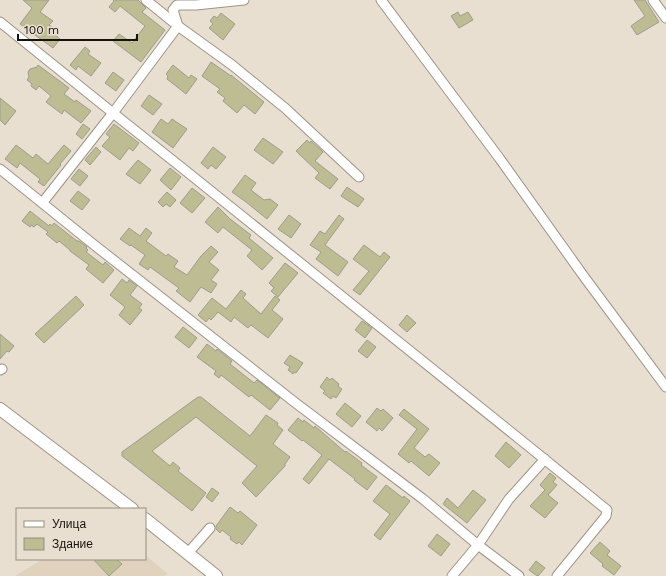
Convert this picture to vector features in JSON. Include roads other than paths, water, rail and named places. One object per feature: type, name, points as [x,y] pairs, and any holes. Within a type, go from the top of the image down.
[{"type":"street","points":[[146,0],[178,26],[232,65],[285,108],[359,177]]},
{"type":"street","points":[[178,26],[173,10],[177,5],[196,5],[244,0]]},
{"type":"street","points":[[381,0],[500,159],[585,278],[666,387]]},
{"type":"street","points":[[653,0],[666,18]]},
{"type":"street","points":[[0,22],[607,510],[606,516],[557,576]]},
{"type":"street","points":[[43,202],[113,113],[178,26]]},
{"type":"street","points":[[0,169],[297,404],[423,499],[519,576]]},
{"type":"street","points":[[0,409],[131,508]]},
{"type":"street","points":[[452,576],[478,544],[509,499],[545,460]]},
{"type":"street","points":[[146,520],[216,576]]},
{"type":"street","points":[[188,554],[210,528]]}]
